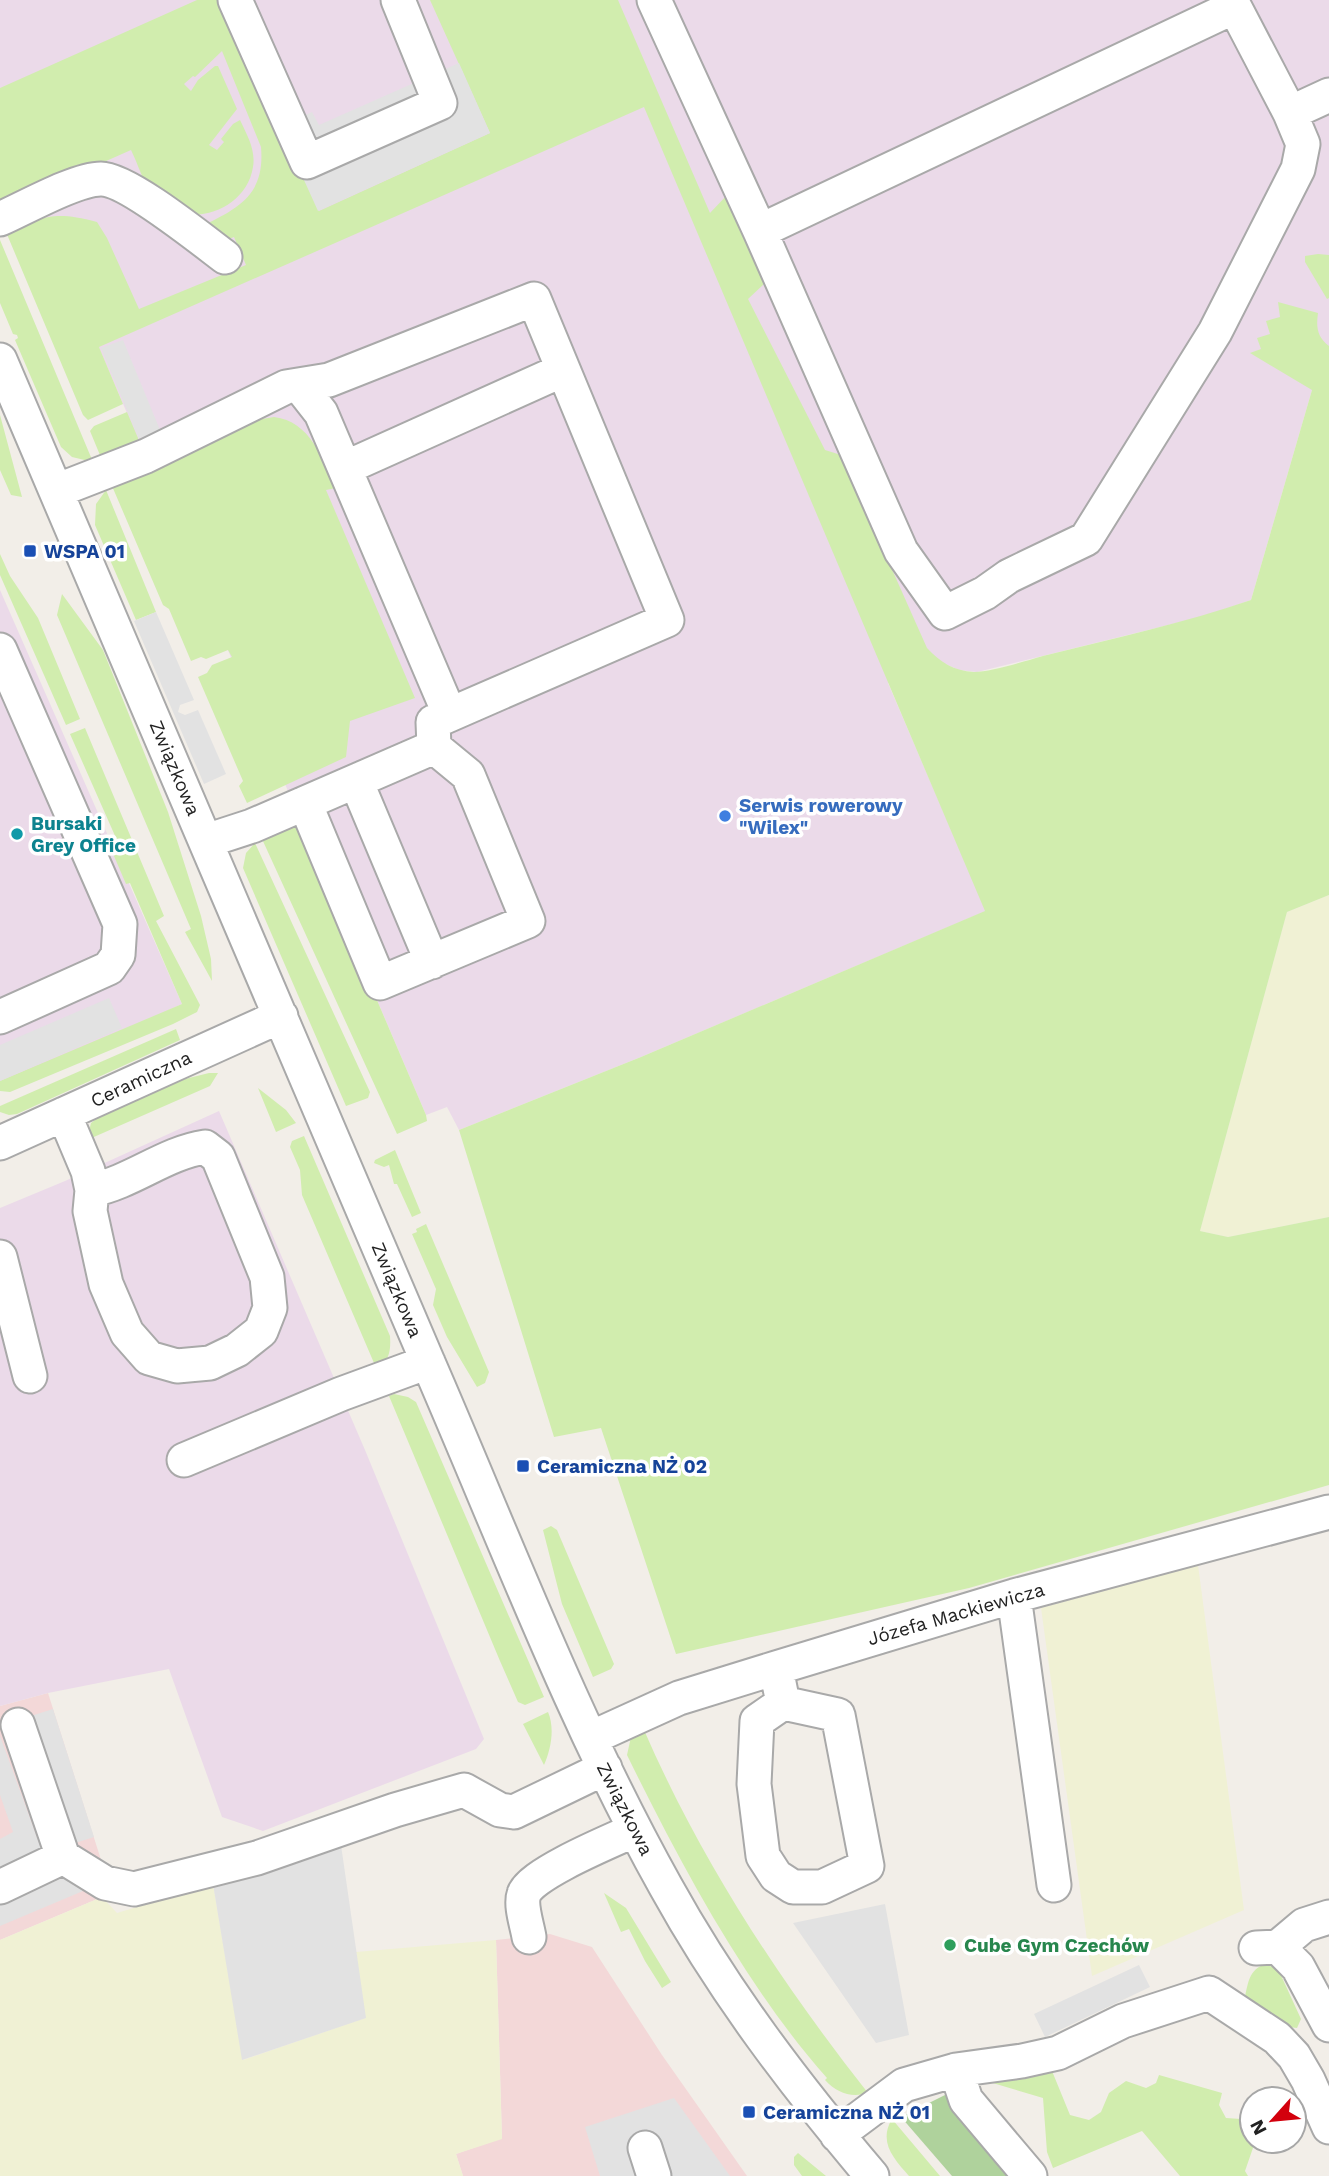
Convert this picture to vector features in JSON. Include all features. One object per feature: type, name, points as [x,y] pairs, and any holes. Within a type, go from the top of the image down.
[{"type":"street","points":[[235,0],[307,162],[440,103],[398,0]]},
{"type":"street","points":[[654,0],[760,231],[901,551],[945,612],[985,593],[1009,576],[1086,539],[1215,332],[1298,169],[1303,144],[1290,113],[1232,4],[760,231]]},
{"type":"street","points":[[1290,113],[1329,95]]},
{"type":"street","points":[[0,219],[76,185],[102,179],[125,186],[225,257]]},
{"type":"street","points":[[56,491],[146,456],[286,387],[329,380],[534,299],[667,620],[433,722],[434,747],[468,775],[528,921],[380,984],[305,803]]},
{"type":"street","name":"Związkowa","points":[[0,360],[605,1769],[672,1899],[744,2014],[872,2176]]},
{"type":"street","points":[[345,467],[563,370]]},
{"type":"street","points":[[299,385],[321,413],[449,713]]},
{"type":"street","points":[[0,650],[120,924],[118,955],[109,968],[0,1017]]},
{"type":"street","points":[[206,841],[252,826],[434,747]]},
{"type":"street","points":[[356,781],[432,962]]},
{"type":"street","name":"Ceramiczna","points":[[0,1143],[281,1016]]},
{"type":"street","points":[[64,1114],[88,1171],[92,1190],[90,1211],[106,1284],[127,1333],[149,1358],[177,1366],[210,1363],[237,1350],[261,1331],[270,1308],[267,1277],[218,1157],[205,1147],[188,1149],[108,1187],[92,1190]]},
{"type":"street","points":[[0,1257],[30,1376]]},
{"type":"street","points":[[184,1460],[341,1394],[428,1362]]},
{"type":"street","name":"Józefa Mackiewicza","points":[[591,1738],[679,1698],[776,1668],[1014,1596],[1329,1512]]},
{"type":"street","points":[[1014,1596],[1054,1885]]},
{"type":"street","points":[[776,1668],[783,1703]]},
{"type":"street","points":[[783,1703],[838,1715],[866,1866],[822,1888],[793,1887],[776,1876],[763,1856],[754,1784],[757,1721],[783,1703]]},
{"type":"street","points":[[18,1725],[63,1857],[105,1883],[134,1889],[257,1858],[395,1810],[464,1790],[500,1810],[514,1812],[605,1769]]},
{"type":"street","points":[[529,1937],[523,1895],[531,1882],[568,1861],[635,1830]]},
{"type":"street","points":[[0,1887],[63,1857]]},
{"type":"street","points":[[1329,1917],[1304,1925],[1267,1947],[1298,1967],[1329,2025]]},
{"type":"street","points":[[837,2135],[904,2085],[956,2070],[1022,2062],[1058,2053],[1123,2021],[1209,1993],[1277,2038],[1294,2056],[1329,2127]]},
{"type":"street","points":[[956,2070],[966,2101],[1030,2176]]},
{"type":"shaded area","points":[[0,0],[1329,0],[1329,389],[1312,390],[1251,600],[1205,616],[977,672],[959,670],[943,663],[888,683],[986,911],[641,1057],[459,1130],[447,1107],[426,1115],[0,115]]},
{"type":"shaded area","points":[[459,63],[490,133],[318,211],[280,127],[312,112],[319,125]]},
{"type":"shaded area","points":[[123,340],[160,430],[139,439],[101,348]]},
{"type":"shaded area","points":[[0,590],[182,1004],[0,1088]]},
{"type":"shaded area","points":[[156,612],[194,700],[180,705],[178,712],[185,715],[198,710],[226,774],[204,784],[134,621]]},
{"type":"shaded area","points":[[109,998],[122,1028],[0,1081],[0,1045]]},
{"type":"shaded area","points":[[219,1111],[365,1450],[484,1739],[476,1749],[263,1831],[222,1817],[169,1669],[48,1693],[0,1706],[0,1208]]},
{"type":"shaded area","points":[[48,1693],[102,1863],[102,1897],[0,1940],[0,1706]]},
{"type":"shaded area","points":[[53,1709],[94,1837],[72,1844],[31,1716]]},
{"type":"shaded area","points":[[0,1736],[42,1851],[0,1872],[0,1839],[13,1832],[0,1795]]},
{"type":"shaded area","points":[[341,1845],[366,2018],[242,2060],[213,1884]]},
{"type":"shaded area","points":[[73,1870],[83,1891],[0,1926],[0,1903]]},
{"type":"shaded area","points":[[885,1904],[909,2035],[876,2043],[793,1923]]},
{"type":"shaded area","points":[[550,1934],[592,1947],[662,2055],[747,2176],[463,2176],[456,2154],[502,2138],[496,1940]]},
{"type":"shaded area","points":[[1139,1965],[1150,1987],[1045,2037],[1034,2014]]},
{"type":"shaded area","points":[[674,2098],[730,2176],[600,2176],[585,2127]]},
{"type":"green space","points":[[197,0],[217,0],[274,127],[280,127],[319,211],[490,133],[430,0],[618,0],[710,213],[728,194],[766,282],[748,299],[825,450],[841,455],[927,648],[942,661],[960,670],[974,672],[1000,668],[1175,623],[1251,600],[1312,390],[1250,353],[1261,349],[1257,338],[1270,334],[1266,321],[1280,317],[1278,302],[1318,313],[1318,331],[1329,346],[1329,895],[1287,912],[1200,1231],[1228,1237],[1329,1217],[1329,1485],[969,1588],[676,1654],[601,1428],[554,1437],[459,1130],[641,1057],[985,911],[644,107],[99,347],[123,404],[88,420],[83,415],[6,232],[50,217],[70,217],[97,222],[139,309],[246,265],[234,237],[226,240],[204,225],[229,212],[248,196],[259,176],[261,147],[222,51],[184,84],[191,91],[198,80],[218,66],[237,109],[209,145],[217,150],[224,142],[221,139],[233,124],[240,120],[250,143],[254,161],[248,183],[226,206],[195,215],[179,213],[164,206],[149,189],[131,150],[0,208],[0,88]]},
{"type":"green space","points":[[0,240],[93,462],[72,457],[61,447],[15,340],[17,335],[13,334],[0,303]]},
{"type":"green space","points":[[1329,255],[1327,299],[1305,262],[1305,256]]},
{"type":"green space","points":[[127,412],[141,445],[102,460],[90,431],[94,426]]},
{"type":"green space","points":[[0,415],[22,497],[11,495],[0,470]]},
{"type":"green space","points":[[274,417],[286,420],[306,434],[326,465],[336,488],[326,490],[415,698],[350,721],[346,757],[247,803],[239,786],[243,781],[198,677],[207,673],[212,665],[232,657],[228,650],[206,659],[201,657],[191,661],[169,609],[163,605],[112,486],[262,419]]},
{"type":"green space","points":[[106,490],[156,612],[136,620],[95,525],[96,504]]},
{"type":"green space","points":[[0,554],[10,576],[38,618],[80,719],[66,725],[0,575]]},
{"type":"green space","points":[[62,594],[103,650],[168,812],[201,916],[211,959],[212,981],[185,932],[191,929],[57,615]]},
{"type":"green space","points":[[85,728],[164,916],[156,921],[200,1005],[197,1012],[173,1024],[10,1092],[0,1091],[0,1081],[182,1004],[130,883],[126,884],[108,842],[116,838],[70,734]]},
{"type":"green space","points":[[301,822],[426,1115],[427,1121],[397,1134],[262,839]]},
{"type":"green space","points":[[255,843],[370,1092],[368,1098],[346,1106],[243,868],[246,853]]},
{"type":"green space","points":[[1329,895],[1329,1217],[1228,1237],[1200,1231],[1287,912]]},
{"type":"green space","points":[[176,1029],[180,1040],[17,1114],[0,1112],[0,1106]]},
{"type":"green space","points":[[218,1073],[210,1086],[87,1140],[91,1123],[96,1119],[185,1079]]},
{"type":"green space","points":[[258,1088],[286,1110],[296,1123],[276,1132]]},
{"type":"green space","points":[[304,1136],[390,1336],[388,1355],[377,1370],[302,1195],[300,1170],[290,1147],[292,1141]]},
{"type":"green space","points":[[395,1150],[421,1213],[412,1217],[397,1184],[394,1184],[389,1165],[384,1167],[374,1163]]},
{"type":"green space","points":[[426,1224],[489,1372],[485,1383],[477,1387],[447,1337],[433,1305],[436,1289],[412,1234]]},
{"type":"green space","points":[[394,1394],[416,1402],[544,1697],[525,1705],[518,1702],[389,1396]]},
{"type":"green space","points":[[551,1526],[557,1530],[614,1664],[611,1669],[593,1677],[562,1604],[543,1530]]},
{"type":"green space","points":[[1198,1565],[1244,1910],[1092,1976],[1041,1608]]},
{"type":"green space","points":[[548,1712],[551,1738],[544,1765],[523,1724]]},
{"type":"green space","points":[[644,1730],[666,1779],[716,1873],[803,2007],[868,2093],[845,2093],[825,2080],[827,2078],[769,2004],[716,1923],[627,1755],[631,1737]]},
{"type":"green space","points":[[213,1884],[243,2060],[365,2018],[356,1952],[496,1940],[502,2139],[456,2154],[463,2176],[0,2176],[0,1940],[102,1897],[117,1913]]},
{"type":"green space","points":[[604,1893],[626,1908],[671,1982],[662,1988],[629,1929],[621,1932]]},
{"type":"green space","points":[[1267,1964],[1279,1971],[1301,2019],[1297,2028],[1289,2027],[1244,2001],[1252,1973]]},
{"type":"green space","points":[[1052,2071],[1070,2115],[1089,2120],[1101,2112],[1109,2093],[1126,2081],[1146,2088],[1156,2083],[1159,2075],[1222,2093],[1219,2105],[1226,2118],[1238,2119],[1238,2155],[1251,2155],[1245,2171],[1248,2176],[1180,2176],[1142,2131],[1053,2168],[1047,2152],[1043,2098],[986,2081],[1036,2076]]},
{"type":"green space","points":[[945,2095],[1014,2176],[952,2176],[901,2117]]},
{"type":"green space","points":[[892,2119],[940,2176],[909,2176],[903,2170],[887,2143],[888,2127]]},
{"type":"green space","points":[[798,2153],[826,2176],[802,2176],[794,2165],[794,2157]]},
{"type":"place","name":"WSPA 01","points":[[30,551]]},
{"type":"place","name":"Serwis rowerowy \"Wilex\"","points":[[725,816]]},
{"type":"place","name":"Bursaki Grey Office","points":[[17,834]]},
{"type":"place","name":"Ceramiczna NŻ 02","points":[[523,1466]]},
{"type":"place","name":"Cube Gym Czechów","points":[[950,1945]]},
{"type":"place","name":"Ceramiczna NŻ 01","points":[[749,2112]]}]
